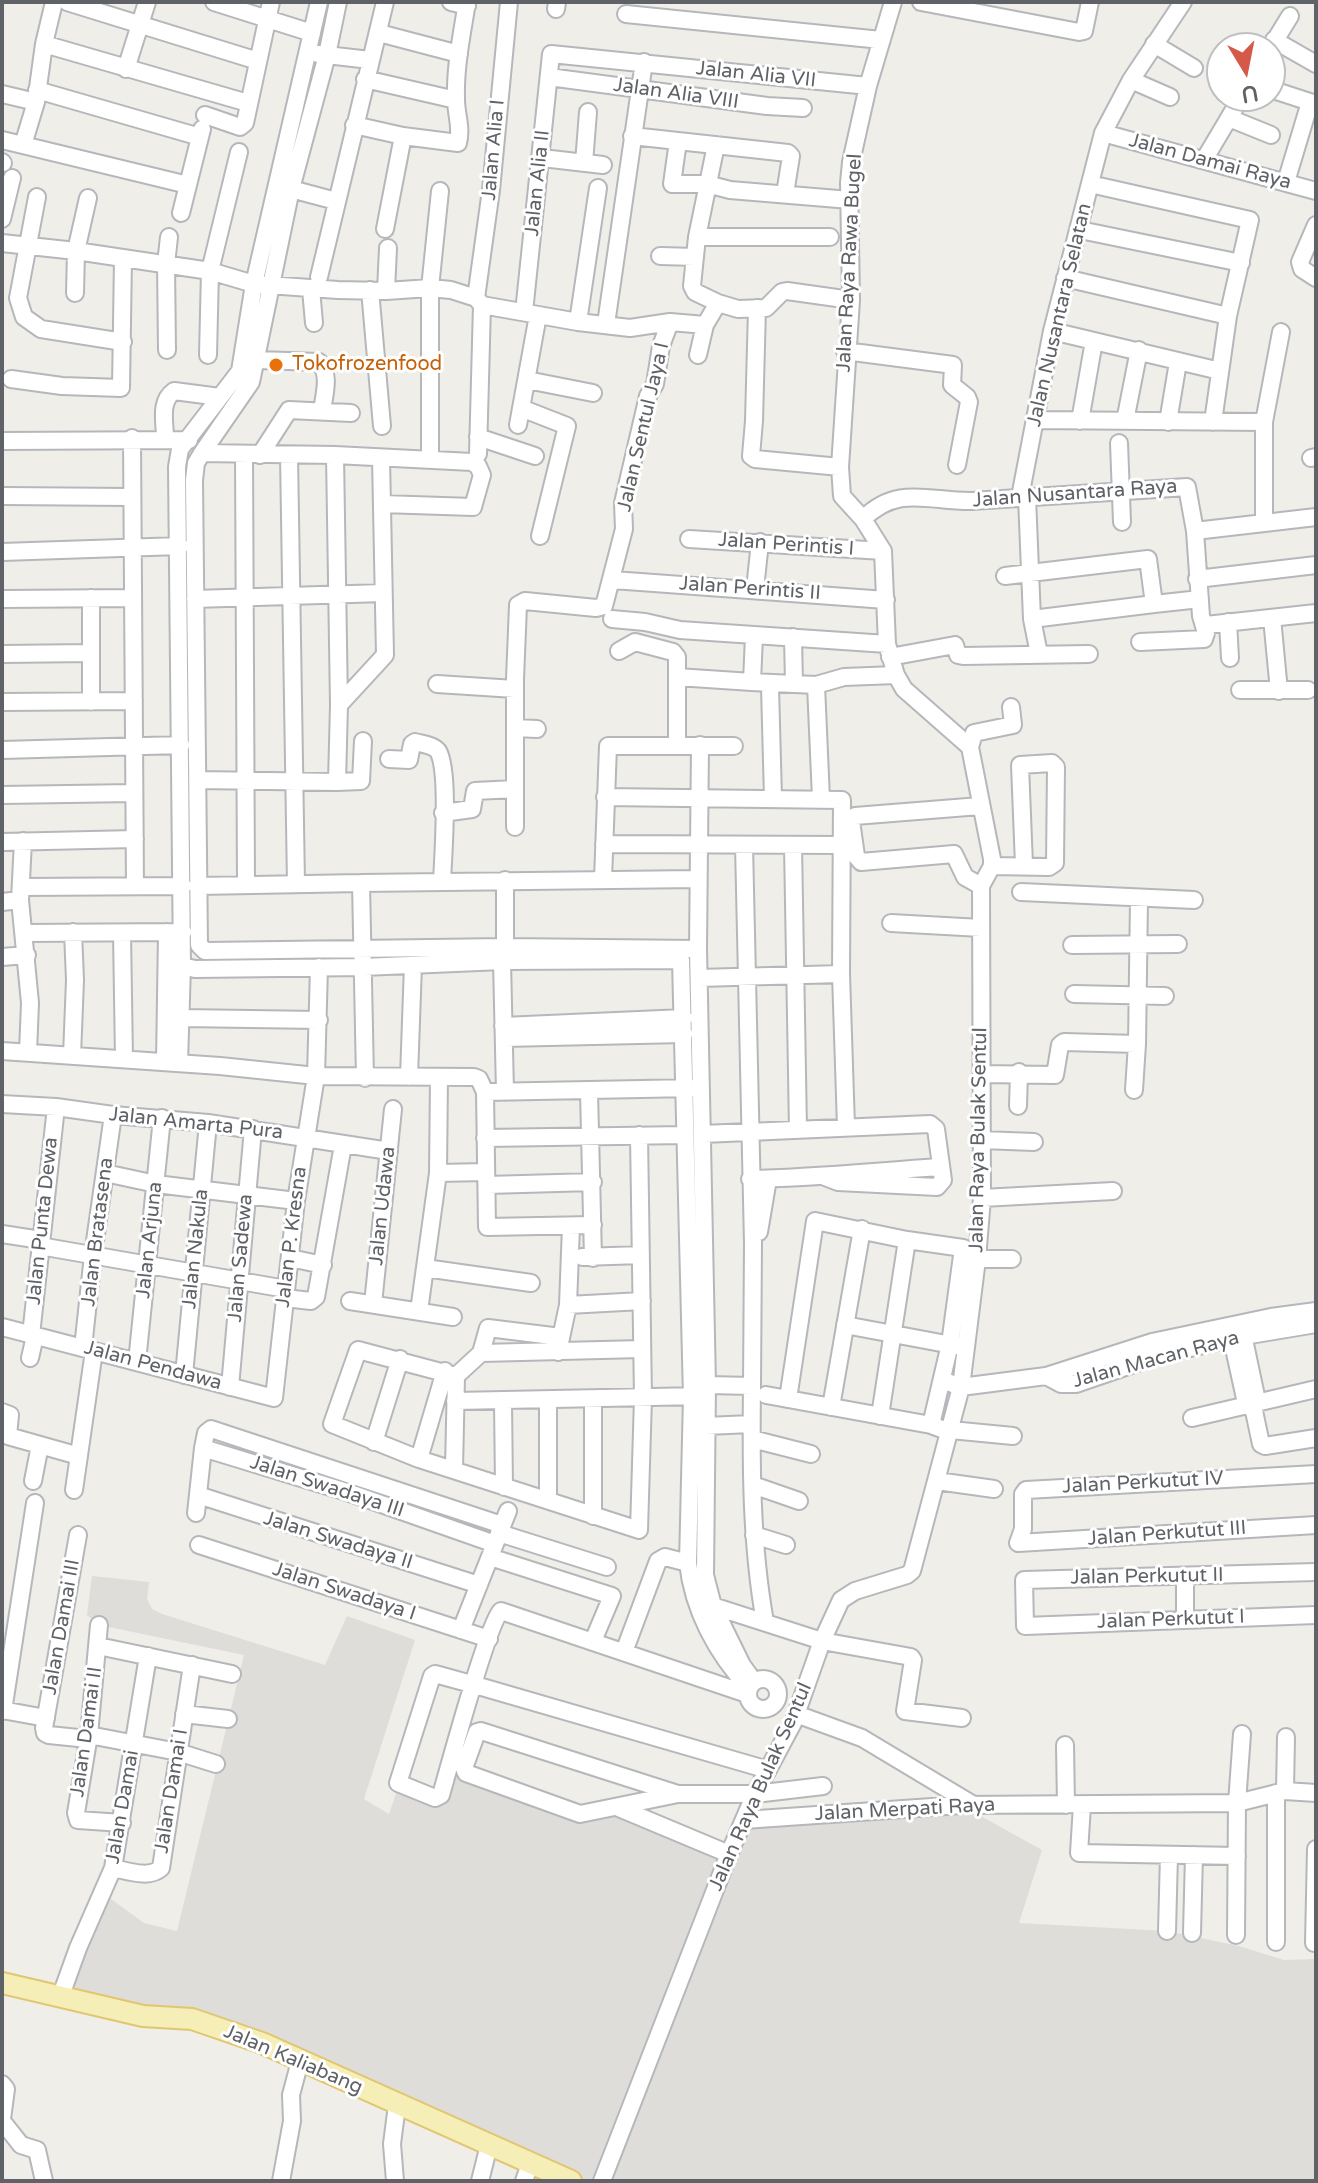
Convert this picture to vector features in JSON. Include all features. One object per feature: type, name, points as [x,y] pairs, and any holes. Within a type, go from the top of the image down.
[{"type":"main road","name":"Jalan Kaliabang","points":[[2,1983],[143,2016],[192,2019],[262,2043],[489,2145],[527,2173],[571,2181]]},
{"type":"street","points":[[23,145],[37,96],[54,2]]},
{"type":"street","points":[[67,2],[258,61]]},
{"type":"street","points":[[126,69],[147,2]]},
{"type":"street","points":[[214,2],[269,10],[312,33]]},
{"type":"street","points":[[319,2],[262,285],[257,360],[251,382],[199,458],[194,480],[191,886],[199,945],[205,951],[362,958],[698,949]]},
{"type":"street","points":[[193,772],[181,745],[177,467],[185,444],[240,371],[327,55],[338,2]]},
{"type":"street","points":[[314,323],[315,283],[385,2]]},
{"type":"street","name":"Jalan Alia I","points":[[509,2],[479,302],[478,445],[535,456]]},
{"type":"street","name":"Jalan Raya Rawa Bugel","points":[[863,519],[842,496],[840,467],[845,351],[851,300],[851,162],[868,86],[893,2]]},
{"type":"street","points":[[921,2],[1079,32],[1084,31],[1090,2]]},
{"type":"street","name":"Jalan Nusantara Selatan","points":[[1039,654],[1032,619],[1023,497],[1052,331],[1103,133],[1131,80],[1183,2]]},
{"type":"street","points":[[354,125],[403,136],[458,143],[461,132],[456,100],[461,3]]},
{"type":"street","points":[[205,115],[240,127],[245,123],[269,10]]},
{"type":"street","points":[[626,14],[881,40]]},
{"type":"street","points":[[1280,32],[1290,16]]},
{"type":"street","points":[[379,33],[459,54]]},
{"type":"street","points":[[44,44],[248,103]]},
{"type":"street","points":[[1154,44],[1194,68]]},
{"type":"street","points":[[1286,50],[1316,64]]},
{"type":"street","points":[[308,53],[370,60]]},
{"type":"street","name":"Jalan Alia VII","points":[[551,54],[868,86]]},
{"type":"street","name":"Jalan Alia II","points":[[518,425],[527,380],[551,54]]},
{"type":"street","points":[[606,324],[644,62]]},
{"type":"street","name":"Jalan Alia VIII","points":[[549,77],[803,108]]},
{"type":"street","points":[[767,106],[775,78]]},
{"type":"street","points":[[365,79],[456,100]]},
{"type":"street","points":[[1131,80],[1170,97]]},
{"type":"street","points":[[2,94],[37,96],[200,137]]},
{"type":"street","points":[[181,213],[210,94]]},
{"type":"street","points":[[1286,94],[1313,103],[1286,182]]},
{"type":"street","points":[[584,163],[588,112]]},
{"type":"street","points":[[1204,160],[1233,112]]},
{"type":"street","points":[[1229,118],[1271,135]]},
{"type":"street","name":"Jalan Damai Raya","points":[[1103,133],[1316,191]]},
{"type":"street","points":[[385,229],[403,136]]},
{"type":"street","points":[[632,136],[788,153],[791,156],[785,194]]},
{"type":"street","points":[[2,140],[188,185]]},
{"type":"street","points":[[678,141],[672,184],[707,184],[730,190],[850,200]]},
{"type":"street","points":[[716,145],[697,237],[692,286],[695,292],[738,309],[769,307],[782,292],[787,291],[851,300]]},
{"type":"street","points":[[208,355],[210,271],[239,152]]},
{"type":"street","points":[[542,158],[603,165]]},
{"type":"street","points":[[2,219],[12,178]]},
{"type":"street","points":[[1090,184],[1250,220],[1228,316],[1213,422]]},
{"type":"street","points":[[578,322],[598,188]]},
{"type":"street","points":[[291,189],[336,201]]},
{"type":"street","points":[[430,458],[430,288],[440,191]]},
{"type":"street","points":[[37,197],[18,298],[24,317],[41,329],[123,342]]},
{"type":"street","points":[[75,293],[76,251],[88,198]]},
{"type":"street","points":[[1316,225],[1300,262],[1302,269],[1316,278]]},
{"type":"street","points":[[1080,230],[1241,263]]},
{"type":"street","points":[[167,350],[166,264],[169,237]]},
{"type":"street","points":[[697,237],[830,237]]},
{"type":"street","points":[[2,243],[210,271],[262,285],[315,283],[378,290],[451,290],[479,302],[578,322],[630,328],[670,322],[705,325]]},
{"type":"street","points":[[382,426],[378,290],[388,248]]},
{"type":"street","points":[[660,256],[695,257]]},
{"type":"street","points":[[11,379],[62,386],[121,388],[123,258]]},
{"type":"street","points":[[1065,278],[1228,316]]},
{"type":"street","points":[[698,355],[705,325],[718,303]]},
{"type":"street","points":[[757,308],[751,456],[755,459],[840,467]]},
{"type":"street","name":"Jalan Sentul Jaya I","points":[[613,580],[624,529],[623,503],[648,396],[655,384],[661,346],[670,322]]},
{"type":"street","points":[[1052,331],[1220,371]]},
{"type":"street","points":[[1264,523],[1264,422],[1281,332]]},
{"type":"street","points":[[1080,421],[1094,341]]},
{"type":"street","points":[[1125,421],[1139,350]]},
{"type":"street","points":[[845,351],[953,365],[952,385],[969,402],[957,465]]},
{"type":"street","points":[[257,360],[319,362],[323,365],[327,371],[322,411]]},
{"type":"street","points":[[1168,422],[1178,362]]},
{"type":"street","points":[[527,380],[593,393]]},
{"type":"street","points":[[165,438],[166,396],[174,391],[220,397]]},
{"type":"street","points":[[521,408],[567,426],[540,536]]},
{"type":"street","points":[[246,885],[245,598],[252,454],[289,410],[351,413]]},
{"type":"street","points":[[1035,420],[1264,422]]},
{"type":"street","points":[[132,438],[130,549],[135,886]]},
{"type":"street","points":[[2,441],[165,438],[185,444],[199,458],[252,454],[430,458],[472,462],[482,475],[473,507],[382,504]]},
{"type":"street","points":[[1119,443],[1122,522]]},
{"type":"street","points":[[289,455],[296,884]]},
{"type":"street","points":[[335,455],[339,705],[337,782]]},
{"type":"street","points":[[339,705],[385,655],[381,458]]},
{"type":"street","name":"Jalan Nusantara Raya","points":[[863,519],[876,506],[891,499],[922,497],[947,501],[1187,487],[1195,531],[1202,620],[1206,625]]},
{"type":"street","points":[[2,496],[130,497]]},
{"type":"street","points":[[1195,531],[1316,517]]},
{"type":"street","points":[[863,519],[883,551],[889,651],[896,675],[904,689],[970,747]]},
{"type":"street","name":"Jalan Perintis I","points":[[689,539],[883,551]]},
{"type":"street","points":[[755,589],[760,542]]},
{"type":"street","points":[[2,552],[180,546]]},
{"type":"street","points":[[1005,576],[1148,559],[1154,604]]},
{"type":"street","points":[[1197,579],[1316,565]]},
{"type":"street","points":[[515,827],[518,605],[520,602],[604,606],[613,580]]},
{"type":"street","name":"Jalan Perintis II","points":[[613,580],[886,600]]},
{"type":"street","points":[[195,599],[383,593]]},
{"type":"street","points":[[91,598],[91,702]]},
{"type":"street","points":[[2,599],[132,598]]},
{"type":"street","points":[[1032,619],[1200,599]]},
{"type":"street","points":[[1140,642],[1204,639],[1206,625],[1316,613]]},
{"type":"street","points":[[1272,618],[1279,691]]},
{"type":"street","points":[[612,619],[680,630],[793,637],[889,651],[955,645],[960,656],[1089,654]]},
{"type":"street","points":[[1228,622],[1230,658]]},
{"type":"street","points":[[751,682],[754,636]]},
{"type":"street","points":[[793,637],[794,684]]},
{"type":"street","points":[[619,651],[635,642],[673,652],[677,657],[677,745]]},
{"type":"street","points":[[2,654],[90,653]]},
{"type":"street","points":[[677,677],[816,685],[844,677],[896,675]]},
{"type":"street","points":[[437,684],[515,689]]},
{"type":"street","points":[[773,798],[770,687],[774,684]]},
{"type":"street","points":[[816,685],[821,799]]},
{"type":"street","points":[[1240,690],[1308,690]]},
{"type":"street","points":[[2,702],[134,701]]},
{"type":"street","points":[[1011,707],[1013,725],[974,733],[970,747],[992,866],[1049,867],[1055,863],[1056,767],[1052,763],[1020,765],[1024,865]]},
{"type":"street","points":[[515,728],[537,729]]},
{"type":"street","points":[[193,772],[246,779],[361,781],[363,741]]},
{"type":"street","points":[[389,759],[409,760],[413,742],[437,750],[443,778],[442,882]]},
{"type":"street","points":[[2,750],[181,745]]},
{"type":"street","points":[[700,745],[697,845],[699,978],[694,1088],[685,1135],[706,1426],[688,1563],[690,1584],[702,1617],[725,1661],[750,1688]]},
{"type":"street","points":[[603,879],[608,746],[734,746]]},
{"type":"street","points":[[443,813],[472,809],[475,791],[515,789]]},
{"type":"street","points":[[2,795],[134,793]]},
{"type":"street","points":[[605,797],[842,800],[841,974],[846,1127]]},
{"type":"street","points":[[980,806],[855,816],[851,821],[856,856],[861,862],[954,854],[965,877],[981,886]]},
{"type":"street","points":[[2,842],[135,839]]},
{"type":"street","points":[[23,841],[21,894],[30,1003],[28,1052]]},
{"type":"street","points":[[604,844],[841,845]]},
{"type":"street","points":[[744,845],[750,1179],[759,1390],[752,1432],[754,1535],[757,1580],[765,1622]]},
{"type":"street","points":[[793,845],[798,1130]]},
{"type":"street","name":"Jalan Raya Bulak Sentul","points":[[602,2181],[729,1854],[755,1794],[794,1719],[822,1641],[841,1600],[912,1571],[961,1387],[967,1349],[973,1254],[982,1198],[981,886],[992,866]]},
{"type":"street","points":[[2,902],[21,894],[135,886],[697,879]]},
{"type":"street","points":[[505,880],[505,1092]]},
{"type":"street","points":[[361,883],[365,1078]]},
{"type":"street","points":[[172,1063],[175,932],[191,886]]},
{"type":"street","points":[[1021,892],[1194,900]]},
{"type":"street","points":[[1134,1090],[1139,899]]},
{"type":"street","points":[[891,923],[981,928]]},
{"type":"street","points":[[72,1056],[73,932]]},
{"type":"street","points":[[24,933],[175,932]]},
{"type":"street","points":[[172,1063],[182,1018],[182,966],[175,932]]},
{"type":"street","points":[[122,933],[124,1059]]},
{"type":"street","points":[[1072,945],[1178,944]]},
{"type":"street","points":[[182,966],[195,969],[319,967],[362,958],[413,965],[503,954],[679,959],[683,962],[684,1026],[703,1134],[702,1392],[696,1504],[705,1575],[713,1606],[742,1665],[753,1705],[862,1738],[968,1805]]},
{"type":"street","points":[[2,957],[27,955]]},
{"type":"street","points":[[409,1077],[413,965]]},
{"type":"street","name":"Jalan P. Kresna","points":[[274,1398],[304,1137],[316,1076],[319,967]]},
{"type":"street","points":[[699,978],[841,974]]},
{"type":"street","points":[[1074,994],[1165,996]]},
{"type":"street","points":[[182,1018],[319,1020]]},
{"type":"street","points":[[504,1032],[684,1026]]},
{"type":"street","points":[[982,1074],[1019,1072],[1055,1075],[1060,1045],[1064,1042],[1137,1044]]},
{"type":"street","points":[[2,1051],[316,1076],[474,1077],[479,1079],[485,1092],[487,1227],[593,1225]]},
{"type":"street","points":[[1018,1106],[1019,1072]]},
{"type":"street","points":[[419,1311],[438,1173],[439,1078]]},
{"type":"street","points":[[485,1092],[694,1088]]},
{"type":"street","points":[[589,1091],[593,1258]]},
{"type":"street","name":"Jalan Amarta Pura","points":[[2,1104],[208,1123],[389,1151]]},
{"type":"street","name":"Jalan Punta Dewa","points":[[30,1358],[56,1107]]},
{"type":"street","name":"Jalan Udawa","points":[[373,1304],[393,1109]]},
{"type":"street","name":"Jalan Bratasena","points":[[74,1490],[88,1350],[93,1255],[113,1115]]},
{"type":"street","name":"Jalan Arjuna","points":[[137,1362],[162,1118]]},
{"type":"street","name":"Jalan Nakula","points":[[184,1375],[208,1123]]},
{"type":"street","points":[[703,1134],[932,1125],[936,1129],[941,1167],[837,1173],[825,1177],[750,1179]]},
{"type":"street","name":"Jalan Sadewa","points":[[230,1387],[253,1129]]},
{"type":"street","points":[[451,1374],[357,1350],[335,1411],[333,1426],[419,1459],[639,1530],[643,1398],[639,1135]]},
{"type":"street","points":[[485,1138],[685,1135]]},
{"type":"street","points":[[982,1140],[1034,1142]]},
{"type":"street","points":[[2,1234],[93,1255],[239,1281],[314,1300],[323,1265],[343,1145]]},
{"type":"street","points":[[105,1173],[156,1184],[296,1201]]},
{"type":"street","points":[[438,1173],[593,1182]]},
{"type":"street","points":[[753,1243],[760,1230],[768,1179]]},
{"type":"street","points":[[982,1198],[1113,1191]]},
{"type":"street","points":[[788,1399],[813,1223],[820,1220],[973,1254],[1012,1259]]},
{"type":"street","points":[[559,1344],[568,1305],[571,1226]]},
{"type":"street","points":[[831,1407],[862,1229]]},
{"type":"street","points":[[880,1416],[907,1240]]},
{"type":"street","points":[[931,1425],[973,1254]]},
{"type":"street","points":[[571,1257],[641,1255]]},
{"type":"street","points":[[290,1258],[323,1265]]},
{"type":"street","points":[[425,1268],[531,1283]]},
{"type":"street","points":[[350,1301],[453,1317]]},
{"type":"street","points":[[568,1305],[642,1301]]},
{"type":"street","name":"Jalan Macan Raya","points":[[1236,1331],[1316,1311]]},
{"type":"street","name":"Jalan Macan Raya","points":[[942,1380],[961,1387],[1046,1376],[1152,1342],[1316,1324]]},
{"type":"street","points":[[845,1325],[967,1349]]},
{"type":"street","name":"Jalan Pendawa","points":[[2,1327],[274,1398]]},
{"type":"street","points":[[481,1353],[488,1328],[559,1344],[642,1349]]},
{"type":"street","points":[[1236,1331],[1262,1445],[1316,1438]]},
{"type":"street","points":[[419,1459],[451,1374],[481,1353],[559,1344]]},
{"type":"street","points":[[374,1442],[400,1359]]},
{"type":"street","points":[[451,1374],[455,1401],[454,1470]]},
{"type":"street","points":[[1192,1418],[1316,1389]]},
{"type":"street","points":[[455,1401],[643,1398],[759,1390],[788,1399],[950,1431],[1013,1436]]},
{"type":"street","points":[[593,1399],[593,1516]]},
{"type":"street","points":[[548,1400],[548,1499]]},
{"type":"street","points":[[503,1401],[504,1487]]},
{"type":"street","points":[[2,1412],[10,1415],[8,1436],[79,1456]]},
{"type":"street","points":[[706,1426],[752,1432],[811,1454]]},
{"type":"street","points":[[33,1481],[40,1445]]},
{"type":"street","name":"Jalan Swadaya III","points":[[196,1513],[203,1448],[499,1534]]},
{"type":"street","name":"Jalan Perkutut IV","points":[[1018,1543],[1023,1529],[1023,1494],[1026,1490],[1316,1474]]},
{"type":"street","points":[[937,1481],[994,1489]]},
{"type":"street","points":[[753,1485],[799,1501]]},
{"type":"street","name":"Jalan Swadaya II","points":[[198,1495],[479,1585]]},
{"type":"street","points":[[3,1710],[35,1503]]},
{"type":"street","name":"Jalan Perkutut III","points":[[1018,1543],[1316,1525]]},
{"type":"street","points":[[499,1534],[607,1567]]},
{"type":"street","points":[[461,1630],[499,1534]]},
{"type":"street","points":[[499,1534],[612,1596],[593,1641]]},
{"type":"street","name":"Jalan Damai III","points":[[78,1535],[45,1733],[88,1737]]},
{"type":"street","points":[[754,1535],[786,1545]]},
{"type":"street","name":"Jalan Swadaya I","points":[[199,1545],[489,1639]]},
{"type":"street","points":[[624,1652],[658,1561],[665,1557],[688,1563]]},
{"type":"street","name":"Jalan Perkutut II","points":[[1025,1626],[1024,1580],[1316,1572]]},
{"type":"street","points":[[1185,1577],[1185,1620]]},
{"type":"street","points":[[713,1606],[822,1641],[911,1657],[905,1711],[962,1718]]},
{"type":"street","points":[[766,1772],[758,1767],[475,1685],[438,1674],[432,1676],[398,1780],[399,1785],[435,1798],[441,1795],[475,1685],[489,1639],[498,1613],[503,1611],[624,1652],[750,1688],[767,1679],[777,1688],[803,1697]]},
{"type":"street","name":"Jalan Perkutut I","points":[[1025,1626],[1316,1615]]},
{"type":"street","name":"Jalan Damai II","points":[[99,1625],[76,1817],[78,1820],[122,1823]]},
{"type":"street","points":[[98,1646],[232,1674]]},
{"type":"street","name":"Jalan Damai","points":[[60,1998],[113,1868],[148,1656]]},
{"type":"street","name":"Jalan Damai I","points":[[113,1868],[145,1874],[155,1873],[161,1868],[192,1665]]},
{"type":"street","points":[[766,1709],[776,1701],[777,1688]]},
{"type":"street","name":"Jalan Damai III","points":[[3,1710],[46,1718]]},
{"type":"street","points":[[184,1714],[228,1719]]},
{"type":"street","points":[[678,1794],[481,1731],[477,1732],[464,1768],[466,1773],[577,1814],[678,1794],[755,1794],[823,1786]]},
{"type":"street","points":[[1236,1935],[1237,1803],[1242,1734]]},
{"type":"street","points":[[88,1737],[178,1752],[216,1764]]},
{"type":"street","points":[[1276,1942],[1280,1792],[1286,1737]]},
{"type":"street","points":[[1065,1745],[1079,1853],[1237,1856]]},
{"type":"street","name":"Jalan Merpati Raya","points":[[744,1820],[968,1805],[1237,1803],[1280,1792],[1316,1793]]},
{"type":"street","points":[[619,1808],[729,1854]]},
{"type":"street","points":[[1314,1943],[1316,1849]]},
{"type":"street","points":[[1167,1931],[1169,1855]]},
{"type":"street","points":[[1192,1933],[1194,1855]]},
{"type":"street","points":[[281,2181],[292,2121],[291,2095],[300,2061]]},
{"type":"street","points":[[2,2084],[6,2089],[2,2120],[21,2145],[37,2150],[44,2181]]},
{"type":"street","points":[[395,2181],[392,2144],[397,2105]]},
{"type":"street","points":[[480,2181],[489,2145]]},
{"type":"shaded area","points":[[92,1576],[149,1582],[147,1599],[152,1609],[162,1614],[325,1665],[347,1616],[415,1640],[364,1799],[389,1814],[399,1785],[435,1798],[450,1770],[466,1773],[577,1814],[619,1808],[729,1854],[744,1820],[961,1805],[1042,1850],[1019,1923],[1167,1931],[1239,1946],[1284,1960],[1316,1959],[1316,2181],[571,2181],[262,2043],[60,1998],[103,1893],[144,1923],[177,1931],[244,1655],[99,1625],[87,1615]]},
{"type":"place","name":"Tokofrozenfood","points":[[276,365]]}]
